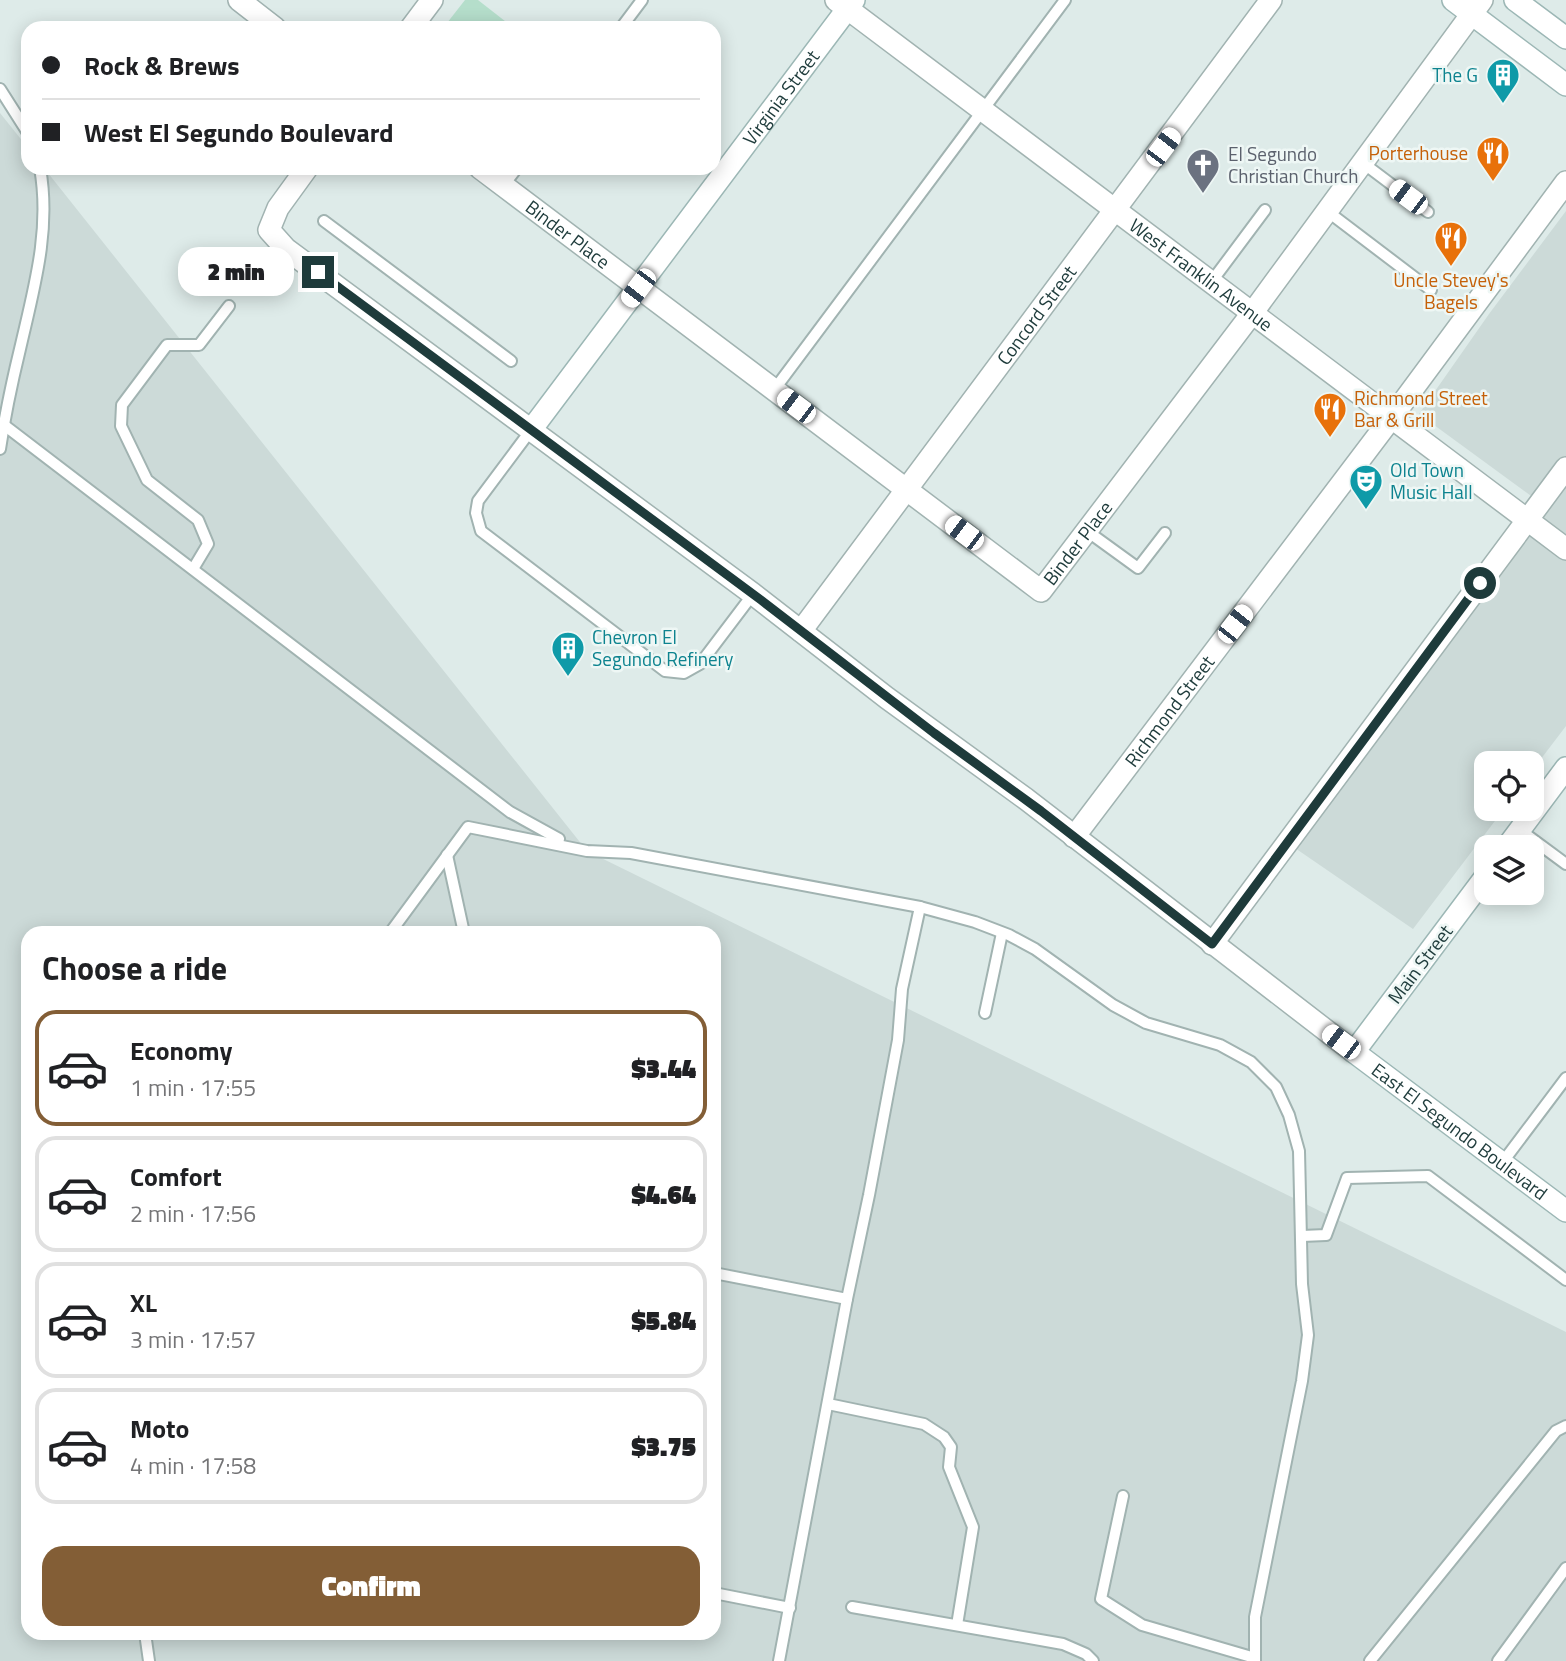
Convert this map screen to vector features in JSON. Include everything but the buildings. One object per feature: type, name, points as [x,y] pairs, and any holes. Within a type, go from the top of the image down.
[{"type":"street","points":[[239,0],[266,21]]},
{"type":"street","points":[[416,21],[432,0]]},
{"type":"street","name":"Concord Street","points":[[801,631],[1271,0]]},
{"type":"street","points":[[1452,0],[1477,7],[1566,85]]},
{"type":"street","points":[[1515,0],[1566,38]]},
{"type":"street","name":"West Franklin Avenue","points":[[846,3],[982,110],[1566,548]]},
{"type":"street","name":"Virginia Street","points":[[721,174],[846,3]]},
{"type":"street","name":"Binder Place","points":[[489,175],[1041,591],[1252,312],[1477,7]]},
{"type":"street","name":"East El Segundo Boulevard","points":[[302,175],[278,208],[269,229],[286,249],[753,594],[1566,1211]]},
{"type":"street","name":"Virginia Street","points":[[531,430],[720,175]]},
{"type":"street","name":"Richmond Street","points":[[1074,837],[1566,182]]},
{"type":"street","points":[[1212,944],[1566,468]]},
{"type":"street","points":[[1516,835],[1566,768]]},
{"type":"street","name":"Main Street","points":[[1354,1052],[1474,892]]},
{"type":"lane","points":[[626,21],[642,0]]},
{"type":"lane","points":[[774,390],[1065,0]]},
{"type":"lane","points":[[0,89],[21,122]]},
{"type":"lane","points":[[1363,163],[1428,212]]},
{"type":"lane","points":[[0,449],[38,274],[45,225],[41,175]]},
{"type":"lane","points":[[503,186],[512,175]]},
{"type":"lane","points":[[1212,281],[1265,210]]},
{"type":"lane","points":[[1327,211],[1431,290]]},
{"type":"lane","points":[[324,220],[511,362]]},
{"type":"lane","points":[[193,569],[208,544],[198,520],[147,480],[121,426],[122,405],[167,345],[199,345],[229,306]]},
{"type":"lane","points":[[4,425],[510,812],[549,835],[587,851]]},
{"type":"lane","points":[[531,430],[478,501],[475,513],[481,531],[665,671],[684,673],[700,664],[753,594]]},
{"type":"lane","points":[[1087,531],[1138,568],[1165,533]]},
{"type":"lane","points":[[395,926],[468,827],[587,851],[631,852],[920,908],[975,922],[1035,949],[1103,998],[1146,1023],[1220,1045],[1251,1062],[1276,1087],[1289,1115],[1300,1151],[1302,1284],[1308,1335],[1302,1381],[1255,1616],[1255,1660],[1142,1625],[1101,1599],[1124,1496]]},
{"type":"lane","points":[[1520,830],[1566,864]]},
{"type":"lane","points":[[447,855],[462,926]]},
{"type":"lane","points":[[779,1661],[898,1040],[902,989],[920,908]]},
{"type":"lane","points":[[985,1013],[1002,933]]},
{"type":"lane","points":[[1502,1163],[1566,1079]]},
{"type":"lane","points":[[1302,1236],[1325,1235],[1347,1178],[1428,1176],[1566,1280]]},
{"type":"lane","points":[[721,1274],[847,1299]]},
{"type":"lane","points":[[828,1405],[924,1424],[944,1437],[951,1447],[949,1467],[973,1527],[957,1625]]},
{"type":"lane","points":[[1370,1661],[1556,1431],[1566,1426]]},
{"type":"lane","points":[[1498,1661],[1566,1567]]},
{"type":"lane","points":[[721,1594],[790,1608]]},
{"type":"lane","points":[[852,1607],[1063,1644],[1086,1654],[1093,1661]]},
{"type":"lane","points":[[146,1640],[149,1661]]},
{"type":"shaded area","points":[[0,113],[21,139],[21,175],[50,175],[587,851],[1566,1332],[1566,1661],[0,1661]]},
{"type":"shaded area","points":[[1566,211],[1566,726],[1544,755],[1544,751],[1474,751],[1474,821],[1495,821],[1484,835],[1474,835],[1474,849],[1413,929],[1292,846],[1549,509],[1419,414]]},
{"type":"green space","points":[[465,0],[478,0],[505,21],[449,21]]},
{"type":"place","name":"The G","points":[[1503,105]]},
{"type":"place","name":"Porterhouse","points":[[1493,183]]},
{"type":"place","name":"El Segundo Christian Church","points":[[1203,195]]},
{"type":"place","name":"Uncle Stevey's Bagels","points":[[1451,268]]},
{"type":"place","name":"Richmond Street Bar & Grill","points":[[1330,439]]},
{"type":"place","name":"Old Town Music Hall","points":[[1366,511]]},
{"type":"place","name":"Chevron El Segundo Refinery","points":[[568,678]]},
{"type":"route","points":[[318,272],[761,600],[1212,944],[1480,583]]}]
